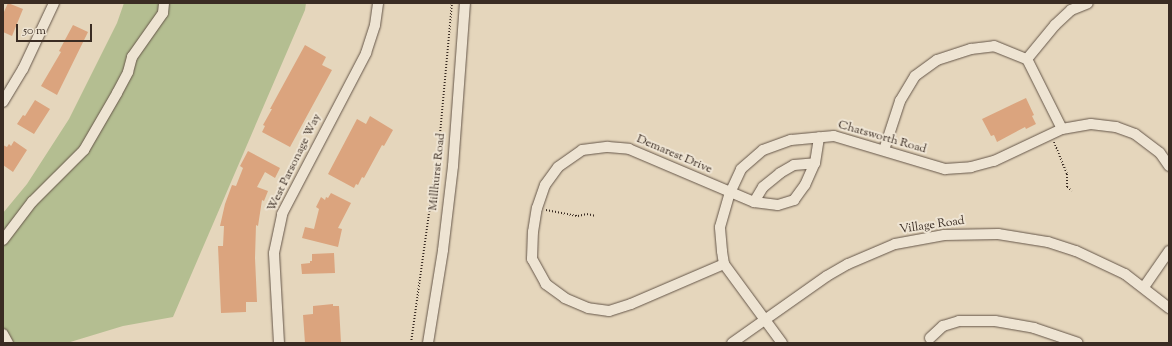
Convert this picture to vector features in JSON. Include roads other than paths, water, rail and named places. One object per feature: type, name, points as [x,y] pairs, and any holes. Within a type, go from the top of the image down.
[{"type":"street","points":[[3,102],[23,69],[54,3]]},
{"type":"street","points":[[3,240],[32,202],[84,150],[128,72],[132,57],[163,13],[164,3]]},
{"type":"street","name":"West Parsonage Way","points":[[279,343],[274,254],[282,214],[366,53],[374,25],[378,3]]},
{"type":"street","name":"Millhurst Road","points":[[428,343],[443,250],[452,166],[465,3]]},
{"type":"street","points":[[1027,59],[1054,25],[1071,10],[1088,3]]},
{"type":"street","points":[[884,150],[900,101],[915,76],[937,60],[971,49],[994,46],[1027,59],[1035,72],[1062,129]]},
{"type":"street","name":"Chatsworth Road","points":[[724,264],[720,227],[730,193],[741,169],[763,150],[791,140],[834,136],[945,169],[971,167],[994,160],[1051,133],[1062,129],[1091,124],[1116,127],[1135,134],[1160,153],[1169,166]]},
{"type":"street","name":"Demarest Drive","points":[[724,264],[631,304],[609,311],[588,308],[564,298],[546,284],[532,259],[533,232],[537,208],[545,185],[558,167],[582,150],[608,147],[629,149],[754,202],[778,205],[794,200],[805,185],[815,163],[819,137]]},
{"type":"street","points":[[754,202],[763,187],[780,173],[794,165],[815,163]]},
{"type":"street","name":"Village Road","points":[[732,343],[827,276],[848,264],[895,244],[944,235],[998,234],[1048,242],[1101,261],[1144,287],[1169,308]]},
{"type":"street","points":[[1144,287],[1169,251]]},
{"type":"street","points":[[724,264],[782,343]]},
{"type":"street","points":[[930,338],[943,326],[959,321],[995,321],[1034,328],[1078,343]]},
{"type":"street","points":[[3,334],[8,343]]}]
